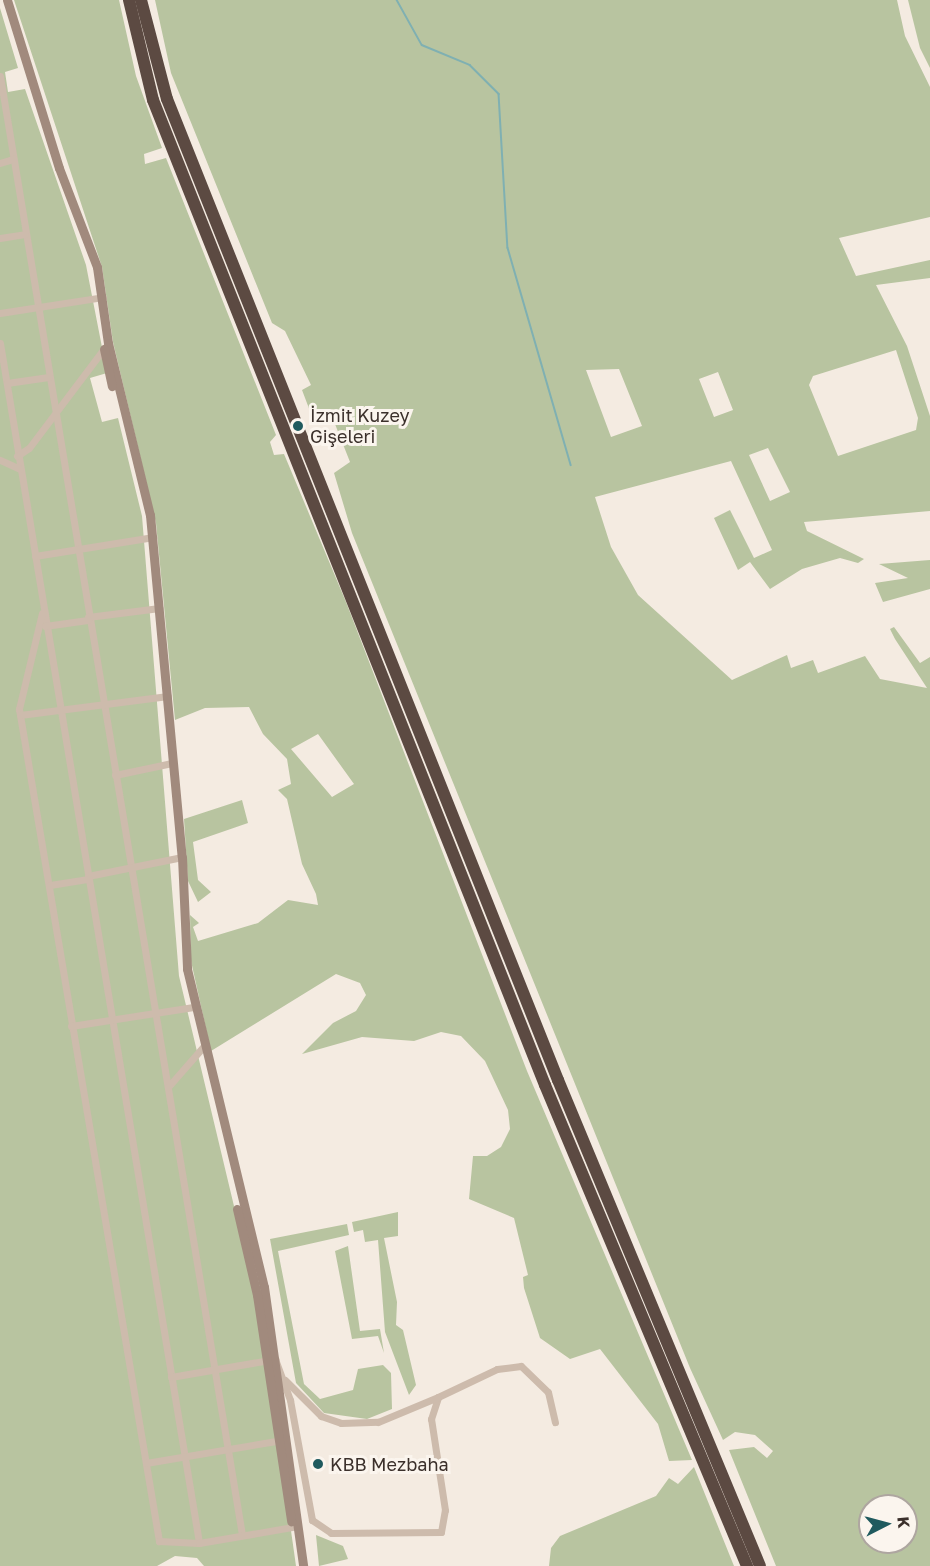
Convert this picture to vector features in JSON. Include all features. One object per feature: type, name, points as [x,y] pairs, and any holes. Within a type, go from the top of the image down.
[{"type":"highway","points":[[129,0],[153,100],[545,1085],[747,1549],[760,1566]]},
{"type":"highway","points":[[141,0],[171,109],[747,1549],[747,1566]]},
{"type":"main road","points":[[2,0],[101,297]]},
{"type":"main road","points":[[7,0],[101,297],[106,346],[150,538],[166,696],[191,1007],[264,1287],[295,1526],[303,1566]]},
{"type":"main road","points":[[295,1526],[297,1566]]},
{"type":"street","points":[[0,76],[88,619],[242,1535]]},
{"type":"street","points":[[0,163],[13,159]]},
{"type":"street","points":[[0,238],[25,234]]},
{"type":"street","points":[[0,313],[101,297]]},
{"type":"street","points":[[17,456],[55,413],[106,346]]},
{"type":"street","points":[[0,349],[200,1543]]},
{"type":"street","points":[[7,383],[49,377]]},
{"type":"street","points":[[0,460],[20,469]]},
{"type":"street","points":[[34,556],[150,538]]},
{"type":"street","points":[[45,626],[157,609]]},
{"type":"street","points":[[43,611],[25,669],[20,715],[51,885],[71,1026],[159,1541],[200,1543],[295,1526]]},
{"type":"street","points":[[20,715],[60,712],[166,696]]},
{"type":"street","points":[[115,775],[170,763]]},
{"type":"street","points":[[51,885],[179,857]]},
{"type":"street","points":[[71,1026],[154,1011],[191,1007]]},
{"type":"street","points":[[168,1087],[201,1050]]},
{"type":"street","points":[[171,1377],[272,1360],[283,1378],[321,1416],[341,1423],[378,1422],[497,1369],[520,1366],[548,1392],[555,1422]]},
{"type":"street","points":[[283,1378],[312,1520],[331,1533],[441,1532],[445,1510],[431,1419],[438,1397]]},
{"type":"street","points":[[146,1463],[229,1452],[284,1439]]},
{"type":"green space","points":[[14,0],[119,0],[136,76],[162,148],[144,154],[145,164],[166,158],[276,435],[270,442],[274,455],[284,454],[346,602],[527,1071],[692,1460],[669,1461],[658,1424],[600,1349],[570,1359],[540,1338],[524,1288],[523,1277],[528,1275],[514,1218],[469,1199],[473,1156],[487,1156],[501,1147],[510,1129],[508,1110],[485,1061],[461,1036],[441,1032],[414,1041],[362,1037],[302,1054],[333,1023],[356,1011],[366,995],[360,983],[336,974],[211,1051],[191,961],[190,915],[199,923],[193,927],[198,941],[258,923],[288,900],[318,905],[316,894],[302,864],[287,799],[278,790],[291,784],[287,759],[263,734],[249,707],[205,708],[175,720],[156,523],[113,342],[102,267]],"holes":[[[318,734],[354,784],[332,797],[291,749]]]},
{"type":"green space","points":[[155,0],[897,0],[905,36],[930,87],[930,217],[839,238],[856,276],[930,260],[930,278],[876,285],[907,346],[930,416],[930,511],[804,522],[807,531],[864,559],[858,563],[840,558],[802,569],[770,589],[750,562],[738,570],[714,518],[730,510],[754,558],[772,550],[731,461],[595,497],[611,547],[638,595],[732,680],[787,655],[791,668],[813,660],[818,673],[865,656],[880,679],[927,688],[895,639],[890,629],[894,627],[920,663],[930,657],[930,1566],[776,1566],[729,1450],[754,1447],[767,1458],[773,1451],[755,1435],[735,1432],[723,1440],[690,1368],[352,533],[334,473],[350,462],[333,419],[313,419],[302,390],[311,385],[285,331],[272,323],[171,73]],"holes":[[[896,350],[918,418],[916,430],[838,456],[809,385],[813,376]],[[619,369],[642,426],[611,437],[586,370]],[[718,372],[733,410],[714,417],[699,379]],[[768,448],[790,492],[770,501],[749,455]]]},
{"type":"green space","points":[[908,0],[930,0],[930,68],[920,48]]},
{"type":"green space","points":[[0,8],[18,68],[5,72],[8,92],[25,89],[86,265],[107,373],[90,378],[102,422],[118,418],[142,516],[179,976],[261,1319],[296,1566],[204,1566],[197,1558],[175,1556],[157,1566],[0,1566]]},
{"type":"green space","points":[[930,560],[930,589],[883,602],[875,583],[908,578],[879,564]]},
{"type":"green space","points":[[242,800],[248,823],[193,842],[198,880],[211,892],[198,902],[188,881],[184,819]]},
{"type":"green space","points":[[398,1212],[398,1236],[384,1238],[397,1302],[396,1325],[403,1330],[416,1385],[409,1395],[385,1332],[378,1240],[365,1242],[363,1230],[354,1232],[352,1222]]},
{"type":"green space","points":[[347,1224],[349,1235],[278,1251],[304,1384],[320,1399],[353,1390],[358,1369],[383,1365],[391,1373],[392,1409],[367,1419],[324,1413],[296,1383],[270,1239]]},
{"type":"green space","points":[[348,1246],[360,1331],[380,1329],[384,1353],[378,1336],[352,1339],[335,1251]]},
{"type":"green space","points":[[694,1467],[734,1566],[549,1566],[551,1548],[560,1536],[656,1496],[669,1478],[678,1484]]},
{"type":"green space","points":[[316,1535],[343,1546],[348,1559],[319,1566]]},
{"type":"waterway","points":[[397,0],[422,45],[470,65],[499,94],[508,248],[571,465]]},
{"type":"place","name":"İzmit Kuzey Gişeleri","points":[[298,426]]},
{"type":"place","name":"KBB Mezbaha","points":[[318,1464]]}]
